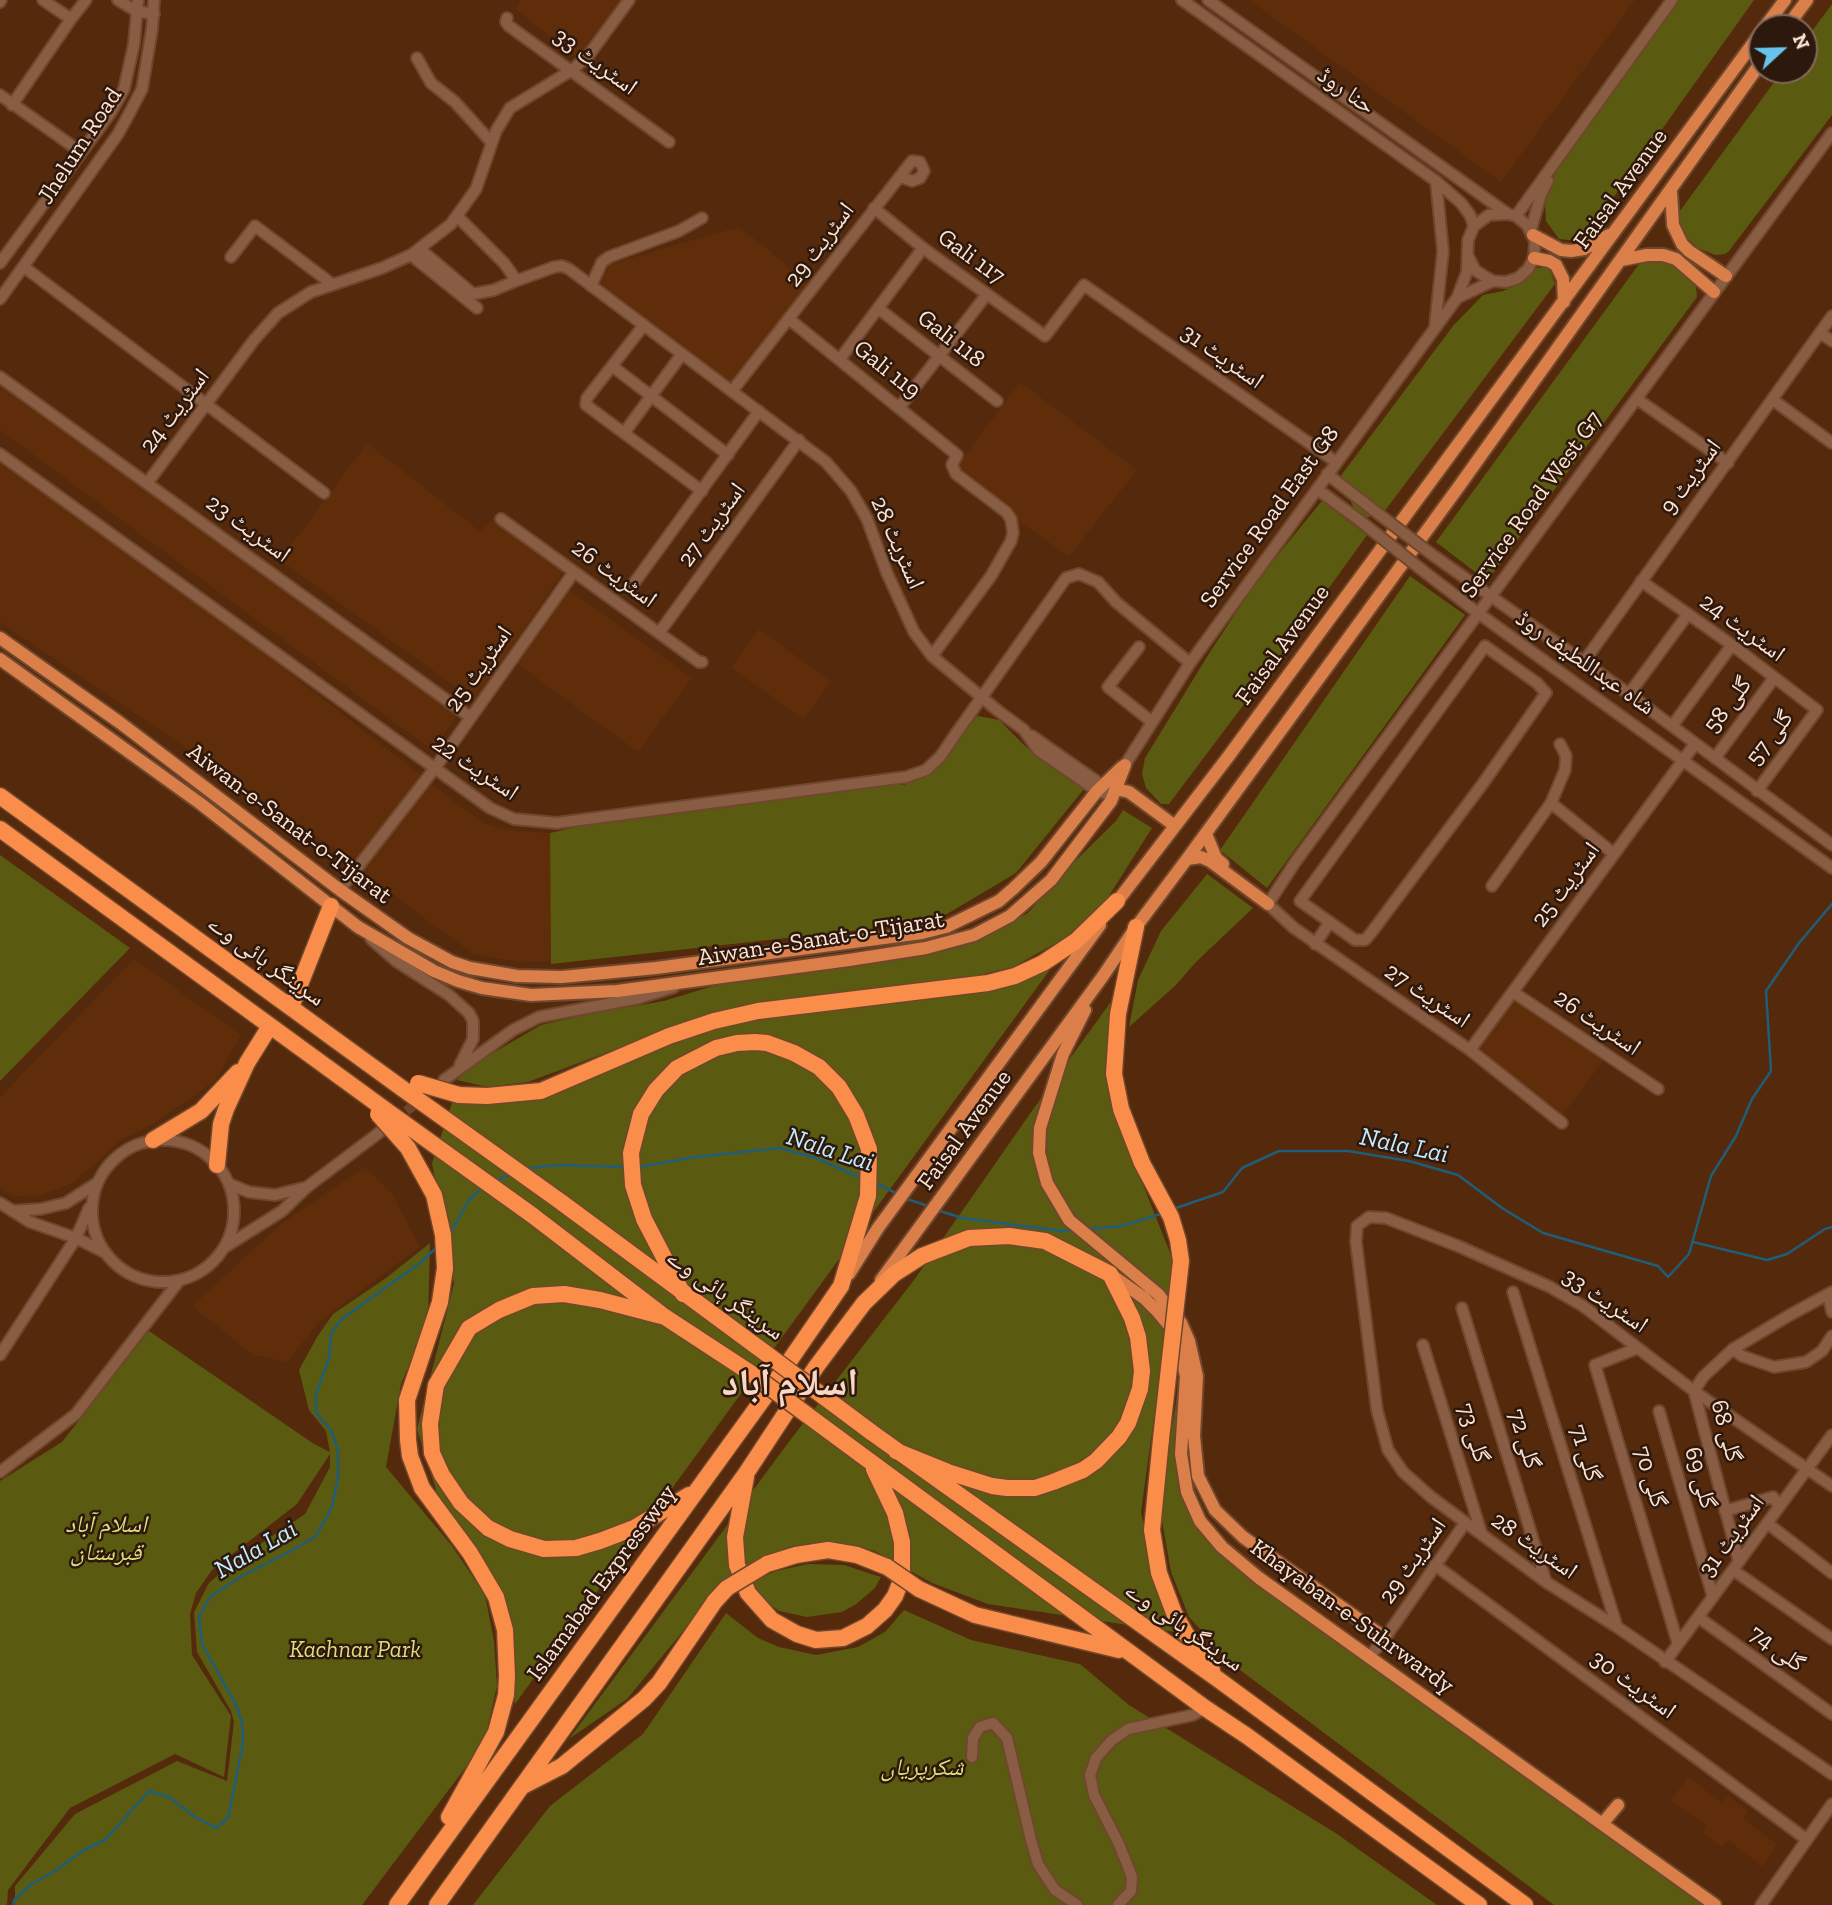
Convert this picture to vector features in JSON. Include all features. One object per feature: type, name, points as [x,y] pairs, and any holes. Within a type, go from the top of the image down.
[{"type":"highway","name":"سرینگر ہائی وے","points":[[0,796],[371,1066],[410,1086],[683,1294],[896,1451],[1219,1680],[1525,1905]]},
{"type":"highway","name":"سرینگر ہائی وے","points":[[0,829],[355,1087],[382,1112],[532,1215],[665,1317],[749,1373],[1205,1708],[1479,1905]]},
{"type":"highway","points":[[410,1086],[487,1096],[541,1091],[714,1021],[747,1013],[988,983],[1015,976],[1044,963],[1076,941],[1117,901]]},
{"type":"highway","points":[[291,1007],[331,906]]},
{"type":"highway","points":[[1136,926],[1118,1014],[1114,1074],[1121,1109],[1142,1163],[1171,1217],[1181,1261],[1152,1530],[1159,1573],[1167,1597],[1185,1634],[1219,1680]]},
{"type":"highway","points":[[217,1165],[221,1124],[247,1063],[270,1026]]},
{"type":"highway","name":"Islamabad Expressway","points":[[397,1905],[766,1395],[841,1286],[868,1196],[869,1149],[856,1115],[839,1087],[819,1067],[794,1053],[766,1044],[737,1043],[700,1055],[665,1078],[647,1102],[633,1140],[633,1185],[650,1234],[683,1294]]},
{"type":"highway","points":[[153,1140],[201,1111],[247,1063]]},
{"type":"highway","points":[[382,1112],[408,1148],[431,1188],[440,1213],[445,1268],[440,1302],[407,1400],[410,1456],[422,1488],[470,1553],[496,1597],[505,1630],[506,1695],[496,1732],[416,1878]]},
{"type":"highway","points":[[437,1905],[747,1472],[816,1367],[864,1303],[894,1274],[922,1256],[969,1238],[1009,1236],[1045,1241],[1110,1274],[1132,1318],[1138,1337],[1142,1371],[1140,1389],[1128,1423],[1119,1437],[1096,1461],[1068,1478],[1035,1488],[1007,1488],[948,1472],[896,1451]]},
{"type":"highway","points":[[665,1317],[600,1300],[564,1294],[533,1296],[499,1310],[469,1328],[436,1385],[430,1424],[432,1453],[442,1475],[461,1503],[488,1528],[510,1539],[544,1549],[576,1548],[634,1528],[697,1490]]},
{"type":"highway","points":[[747,1472],[735,1537],[737,1565],[748,1593],[772,1620],[797,1634],[816,1640],[843,1638],[867,1626],[886,1610],[902,1578],[902,1542],[895,1513],[866,1459]]},
{"type":"highway","points":[[521,1787],[562,1766],[644,1699],[659,1683],[715,1601],[727,1588],[767,1564],[796,1555],[828,1550],[857,1555],[887,1567],[919,1590],[975,1615],[1129,1652]]},
{"type":"main road","name":"Faisal Avenue","points":[[1774,14],[1785,0]]},
{"type":"main road","name":"Faisal Avenue","points":[[841,1286],[878,1228],[1117,901],[1619,228],[1748,50]]},
{"type":"main road","name":"Faisal Avenue","points":[[864,1303],[1103,976],[1136,926],[1206,834],[1748,81]]},
{"type":"main road","points":[[1671,191],[1676,234],[1689,251],[1727,276]]},
{"type":"main road","points":[[1532,233],[1561,250],[1571,251],[1595,244],[1619,228]]},
{"type":"main road","points":[[1621,260],[1647,255],[1663,255],[1676,259],[1714,292]]},
{"type":"main road","points":[[1534,258],[1549,261],[1560,271],[1564,302]]},
{"type":"main road","name":"Aiwan-e-Sanat-o-Tijarat","points":[[0,638],[119,722],[340,890],[408,938],[452,962],[517,976],[562,977],[670,966],[922,933],[946,927],[999,901],[1041,862],[1099,788],[1125,765]]},
{"type":"main road","name":"Aiwan-e-Sanat-o-Tijarat","points":[[0,659],[197,801],[358,927],[434,971],[458,981],[510,993],[562,995],[617,991],[913,950],[974,935],[998,924],[1037,894],[1079,843],[1115,792],[1125,765]]},
{"type":"main road","points":[[1115,792],[1129,792],[1175,826]]},
{"type":"main road","points":[[1066,833],[1079,843]]},
{"type":"main road","points":[[1206,834],[1216,858],[1261,895],[1268,904]]},
{"type":"main road","points":[[1187,859],[1201,858],[1210,861],[1268,904]]},
{"type":"main road","name":"Khayaban-e-Suhrwardy","points":[[1103,976],[1063,1054],[1040,1128],[1039,1153],[1047,1183],[1056,1203],[1069,1220],[1170,1306],[1189,1341],[1197,1376],[1194,1436],[1198,1476],[1215,1510],[1243,1537],[1385,1638]]},
{"type":"main road","points":[[562,977],[562,995]]},
{"type":"main road","name":"Khayaban-e-Suhrwardy","points":[[1110,1274],[1151,1305],[1169,1325],[1178,1343],[1186,1376],[1181,1454],[1187,1492],[1200,1521],[1222,1547],[1259,1578],[1715,1905]]},
{"type":"main road","points":[[1602,1824],[1618,1805]]},
{"type":"street","points":[[43,0],[71,19]]},
{"type":"street","points":[[12,105],[86,0]]},
{"type":"street","points":[[118,0],[137,5],[154,14]]},
{"type":"street","name":"Jhelum Road","points":[[0,299],[124,124],[142,89],[154,0]]},
{"type":"street","name":"اسٹریٹ 24","points":[[148,482],[278,313],[312,292],[416,252],[451,224],[475,189],[502,119],[510,108],[572,70],[588,56],[629,0]]},
{"type":"street","name":"حنا روڈ","points":[[1182,0],[1198,4],[1436,181],[1461,204],[1470,215],[1474,226]]},
{"type":"street","name":"حنا روڈ","points":[[1208,0],[1512,215]]},
{"type":"street","points":[[1512,215],[1558,159],[1672,0]]},
{"type":"street","name":"Jhelum Road","points":[[0,262],[91,140],[124,89],[134,44],[137,5]]},
{"type":"street","name":"اسٹریٹ 33","points":[[507,18],[509,26],[666,140]]},
{"type":"street","points":[[416,58],[431,83],[455,103],[492,143]]},
{"type":"street","points":[[0,95],[81,152]]},
{"type":"street","name":"Service Road West G7","points":[[1268,904],[1296,860],[1832,133]]},
{"type":"street","points":[[91,140],[105,151]]},
{"type":"street","points":[[1468,256],[1475,270],[1493,281],[1506,282],[1518,278],[1528,269],[1536,247],[1532,233],[1541,194],[1558,159]]},
{"type":"street","name":"اسٹریٹ 29","points":[[732,391],[912,161],[920,162],[924,171],[920,178],[912,181],[901,177]]},
{"type":"street","points":[[1434,328],[1443,251],[1436,181]]},
{"type":"street","name":"Gali 117","points":[[874,208],[923,248],[1045,336],[1084,285]]},
{"type":"street","points":[[1457,298],[1467,272],[1468,240],[1474,226],[1489,215],[1512,215],[1532,233]]},
{"type":"street","points":[[416,252],[473,294],[494,290],[513,282],[514,277],[504,263],[457,216]]},
{"type":"street","points":[[591,286],[602,262],[609,257],[679,231],[702,218]]},
{"type":"street","points":[[231,257],[255,226],[332,285]]},
{"type":"street","points":[[27,228],[44,240]]},
{"type":"street","points":[[840,359],[923,248]]},
{"type":"street","points":[[416,252],[477,308]]},
{"type":"street","name":"اسٹریٹ 28","points":[[513,282],[562,266],[826,462],[851,491],[867,519],[887,573],[914,632],[932,656],[1024,730],[1038,750],[1099,788],[1115,792]]},
{"type":"street","points":[[24,267],[324,493]]},
{"type":"street","points":[[1457,298],[1493,281]]},
{"type":"street","name":"اسٹریٹ 31","points":[[1084,285],[1336,463]]},
{"type":"street","points":[[899,408],[987,294]]},
{"type":"street","name":"Service Road East G8","points":[[1125,765],[1190,663],[1457,298]]},
{"type":"street","name":"Gali 118","points":[[879,309],[997,401]]},
{"type":"street","name":"اسٹریٹ 9","points":[[1583,663],[1832,316]]},
{"type":"street","name":"Gali 119","points":[[789,319],[957,455],[952,465],[956,474],[1006,512],[1013,527],[1011,541],[990,576],[932,656]]},
{"type":"street","points":[[644,325],[587,398],[586,405],[702,491]]},
{"type":"street","points":[[1820,333],[1832,341]]},
{"type":"street","points":[[624,433],[682,354]]},
{"type":"street","points":[[612,366],[728,455]]},
{"type":"street","name":"اسٹریٹ 23","points":[[0,377],[470,717]]},
{"type":"street","points":[[1637,399],[1728,463]]},
{"type":"street","points":[[1773,400],[1832,443]]},
{"type":"street","points":[[632,586],[759,411]]},
{"type":"street","name":"اسٹریٹ 27","points":[[659,633],[799,440]]},
{"type":"street","name":"اسٹریٹ 22","points":[[0,454],[490,808],[514,819],[557,823],[906,777],[926,770],[940,757],[1066,578],[1079,574],[1098,582],[1116,602],[1190,663]]},
{"type":"street","name":"شاہ عبداللطیف روڈ","points":[[1327,474],[1490,597],[1629,694],[1831,845]]},
{"type":"street","name":"شاہ عبداللطیف روڈ","points":[[1317,489],[1478,613],[1832,868]]},
{"type":"street","name":"اسٹریٹ 26","points":[[501,519],[702,662]]},
{"type":"street","name":"اسٹریٹ 25","points":[[340,890],[436,768],[574,572]]},
{"type":"street","name":"اسٹریٹ 24","points":[[1641,581],[1818,710]]},
{"type":"street","points":[[1629,694],[1688,614]]},
{"type":"street","points":[[1672,726],[1732,645]]},
{"type":"street","points":[[1485,646],[1546,692],[1484,782],[1366,940],[1355,940],[1330,922],[1300,901],[1485,646]]},
{"type":"street","points":[[1139,647],[1108,687],[1152,722]]},
{"type":"street","points":[[1515,667],[1528,648]]},
{"type":"street","name":"گلی 58","points":[[1715,758],[1774,678]]},
{"type":"street","name":"گلی 57","points":[[1757,791],[1818,710]]},
{"type":"street","points":[[1492,886],[1551,803],[1565,770],[1566,756],[1560,744]]},
{"type":"street","name":"اسٹریٹ 25","points":[[1470,1050],[1695,744]]},
{"type":"street","points":[[1551,803],[1614,854]]},
{"type":"street","name":"اسٹریٹ 27","points":[[1268,904],[1315,944],[1470,1050],[1562,1123]]},
{"type":"street","points":[[1315,944],[1330,922]]},
{"type":"street","points":[[358,927],[396,961],[450,995],[469,1013],[473,1021],[473,1039],[458,1068]]},
{"type":"street","points":[[444,1080],[513,1030],[539,1017],[639,998],[702,979]]},
{"type":"street","name":"اسٹریٹ 26","points":[[1513,992],[1658,1089]]},
{"type":"street","points":[[0,1203],[30,1222],[76,1238],[104,1252],[131,1276],[155,1283],[179,1281],[205,1269],[225,1247],[282,1211],[307,1187],[380,1132]]},
{"type":"street","points":[[0,1355],[76,1238],[92,1202],[97,1182],[108,1165],[124,1151],[153,1140],[177,1141],[199,1150],[217,1165],[229,1184],[233,1200],[234,1216],[225,1247]]},
{"type":"street","points":[[12,1211],[41,1209],[66,1203],[97,1182]]},
{"type":"street","points":[[229,1184],[248,1192],[275,1195],[307,1187]]},
{"type":"street","points":[[92,1202],[93,1228],[104,1252]]},
{"type":"street","name":"اسٹریٹ 33","points":[[1358,1254],[1355,1233],[1361,1221],[1375,1216],[1458,1246],[1550,1287],[1583,1306],[1694,1391],[1832,1486]]},
{"type":"street","name":"اسٹریٹ 28","points":[[1358,1254],[1377,1410],[1388,1450],[1408,1477],[1546,1582],[1617,1627],[1832,1774]]},
{"type":"street","points":[[0,1472],[76,1414],[179,1281]]},
{"type":"street","name":"گلی 71","points":[[1513,1292],[1617,1627]]},
{"type":"street","points":[[1694,1391],[1703,1377],[1733,1349],[1830,1293],[1832,1312]]},
{"type":"street","name":"گلی 72","points":[[1462,1308],[1546,1582]]},
{"type":"street","points":[[1733,1349],[1742,1356],[1774,1367],[1806,1362],[1822,1351],[1832,1336]]},
{"type":"street","name":"گلی 73","points":[[1423,1345],[1482,1535]]},
{"type":"street","name":"گلی 70","points":[[1638,1348],[1595,1365],[1678,1644]]},
{"type":"street","name":"گلی 68","points":[[1694,1391],[1725,1511],[1736,1566]]},
{"type":"street","name":"گلی 69","points":[[1659,1411],[1713,1597]]},
{"type":"street","name":"اسٹریٹ 31","points":[[1665,1662],[1832,1435]]},
{"type":"street","points":[[1725,1511],[1773,1497],[1779,1507]]},
{"type":"street","name":"اسٹریٹ 29","points":[[1369,1657],[1465,1522]]},
{"type":"street","points":[[1767,1523],[1828,1570],[1832,1557]]},
{"type":"street","name":"اسٹریٹ 30","points":[[1436,1565],[1806,1839]]},
{"type":"street","points":[[1736,1566],[1832,1639]]},
{"type":"street","name":"گلی 74","points":[[1698,1617],[1832,1714]]},
{"type":"street","points":[[1118,1905],[1131,1891],[1132,1877],[1094,1795],[1090,1775],[1096,1758],[1111,1741],[1128,1729],[1193,1715],[1205,1708]]},
{"type":"street","points":[[972,1757],[974,1738],[980,1727],[993,1723],[1007,1738],[1038,1864],[1055,1890],[1077,1905]]},
{"type":"street","points":[[1761,1905],[1832,1804]]},
{"type":"shaded area","points":[[521,0],[625,0],[587,52],[579,58],[515,9]]},
{"type":"shaded area","points":[[1249,0],[1635,0],[1501,182]]},
{"type":"shaded area","points":[[738,227],[767,248],[808,286],[733,393],[599,287],[610,264]]},
{"type":"shaded area","points":[[1020,382],[1137,470],[1069,557],[952,473]]},
{"type":"shaded area","points":[[0,384],[457,715],[433,751],[0,430]]},
{"type":"shaded area","points":[[367,443],[481,532],[500,510],[570,562],[475,701],[280,560]]},
{"type":"shaded area","points":[[0,460],[273,660],[481,822],[506,830],[550,833],[551,961],[520,962],[474,954],[335,849],[0,622]]},
{"type":"shaded area","points":[[565,587],[692,678],[638,752],[513,661]]},
{"type":"shaded area","points":[[759,629],[831,682],[804,719],[731,668]]},
{"type":"shaded area","points":[[134,959],[241,1035],[216,1080],[158,1121],[121,1140],[73,1183],[36,1197],[12,1196],[0,1188],[0,1097]]},
{"type":"shaded area","points":[[1514,998],[1605,1058],[1563,1115],[1476,1048]]},
{"type":"shaded area","points":[[365,1167],[391,1192],[420,1247],[320,1321],[287,1362],[253,1355],[192,1306],[283,1222]]},
{"type":"shaded area","points":[[1688,1777],[1722,1803],[1728,1796],[1748,1811],[1743,1819],[1777,1844],[1763,1867],[1728,1840],[1721,1847],[1702,1832],[1706,1825],[1671,1800]]},
{"type":"green space","points":[[1677,0],[1754,0],[1591,229],[1577,241],[1559,239],[1546,221],[1545,201],[1560,160]]},
{"type":"green space","points":[[1832,4],[1832,115],[1729,251],[1715,255],[1698,248],[1684,235],[1677,215],[1773,84],[1818,84],[1818,23]]},
{"type":"green space","points":[[1665,259],[1682,267],[1696,286],[1697,297],[1487,581],[1436,542],[1642,260]]},
{"type":"green space","points":[[1549,267],[1555,284],[1384,512],[1359,520],[1340,477],[1453,326],[1483,295],[1522,283],[1536,268]]},
{"type":"green space","points":[[1322,501],[1367,535],[1169,804],[1161,804],[1146,788],[1142,774],[1145,758],[1258,579]]},
{"type":"green space","points":[[1410,576],[1465,615],[1267,888],[1220,850]]},
{"type":"green space","points":[[978,716],[999,720],[1026,747],[1084,789],[1016,873],[947,914],[869,929],[551,964],[550,833],[602,821],[860,783],[904,785],[936,770],[973,719]]},
{"type":"green space","points":[[1123,810],[1152,828],[1107,899],[1067,937],[1013,967],[957,980],[834,994],[691,1021],[528,1082],[487,1087],[457,1080],[474,1064],[541,1025],[664,1001],[713,986],[980,938],[1028,913],[1064,872],[1116,821]]},
{"type":"green space","points":[[0,855],[130,948],[0,1081]]},
{"type":"green space","points":[[1207,874],[1253,908],[1195,963],[1177,984],[1129,1027],[1138,980],[1161,931]]},
{"type":"green space","points":[[1054,964],[515,1704],[503,1595],[437,1493],[417,1429],[454,1284],[432,1163],[453,1100],[518,1101],[590,1080],[666,1045],[744,1020]]},
{"type":"green space","points":[[1118,992],[1114,1112],[1175,1265],[1141,1512],[1157,1592],[1175,1632],[988,1604],[932,1583],[875,1551],[836,1542],[812,1543],[790,1547],[762,1558],[726,1579],[627,1699],[569,1739],[791,1439],[914,1280]]},
{"type":"green space","points":[[430,1243],[428,1320],[401,1384],[386,1467],[452,1546],[485,1595],[494,1641],[497,1686],[484,1743],[362,1905],[15,1905],[15,1886],[75,1814],[177,1761],[227,1781],[234,1722],[231,1711],[197,1652],[194,1612],[209,1583],[235,1561],[305,1514],[330,1467],[330,1454],[297,1504],[212,1570],[196,1593],[190,1614],[192,1655],[231,1716],[224,1777],[175,1754],[70,1808],[8,1890],[7,1905],[0,1905],[0,1481],[62,1442],[149,1331],[314,1444],[330,1452],[326,1431],[309,1410],[299,1370],[333,1314],[386,1278]]},
{"type":"green space","points":[[1181,1372],[1175,1454],[1182,1496],[1200,1529],[1707,1905],[1554,1905],[1232,1664],[1189,1617],[1171,1572],[1161,1515]]},
{"type":"green space","points":[[808,1564],[844,1565],[881,1577],[875,1588],[855,1605],[842,1612],[807,1617],[779,1611],[761,1598],[750,1583],[776,1571]]},
{"type":"green space","name":"شکرپریاں","points":[[904,1610],[971,1640],[1080,1664],[1129,1705],[1337,1834],[1437,1905],[473,1905],[550,1806],[643,1734],[726,1613],[758,1638],[779,1647],[816,1655],[858,1647],[885,1632]]},
{"type":"waterway","name":"Nala Lai","points":[[1173,1209],[1223,1192],[1242,1168],[1279,1151],[1348,1151],[1409,1161],[1458,1175],[1502,1208],[1543,1233],[1658,1266],[1668,1277],[1689,1254],[1711,1176],[1736,1136],[1752,1099],[1771,1071],[1766,991],[1799,943],[1832,904]]},
{"type":"waterway","name":"Nala Lai","points":[[639,1167],[695,1157],[779,1148],[816,1158],[863,1179]]},
{"type":"waterway","name":"Nala Lai","points":[[524,1169],[556,1165],[626,1167]]},
{"type":"waterway","name":"Nala Lai","points":[[495,1181],[512,1174]]},
{"type":"waterway","name":"Nala Lai","points":[[873,1182],[898,1194]]},
{"type":"waterway","name":"Nala Lai","points":[[449,1235],[469,1200],[483,1187]]},
{"type":"waterway","name":"Nala Lai","points":[[904,1198],[931,1207]]},
{"type":"waterway","name":"Nala Lai","points":[[937,1210],[962,1218],[1061,1231],[1075,1230]]},
{"type":"waterway","name":"Nala Lai","points":[[1089,1229],[1122,1226],[1164,1213]]},
{"type":"waterway","points":[[1693,1242],[1767,1260],[1787,1254],[1832,1227]]},
{"type":"waterway","name":"Nala Lai","points":[[13,1905],[14,1900],[31,1884],[84,1850],[105,1840],[149,1791],[169,1797],[195,1817],[216,1828],[228,1818],[243,1743],[242,1722],[236,1705],[202,1644],[199,1617],[210,1597],[240,1577],[316,1536],[332,1507],[338,1478],[338,1450],[331,1430],[316,1413],[316,1394],[329,1358],[331,1333],[342,1319],[420,1263],[437,1247]]},
{"type":"tunnel","points":[[395,1121],[423,1097]]},
{"type":"district","name":"اسلام آباد","points":[[790,1384]]},
{"type":"park label","name":"اسلام آباد قبرستان","points":[[106,1539]]},
{"type":"park label","name":"Kachnar Park","points":[[355,1650]]}]
